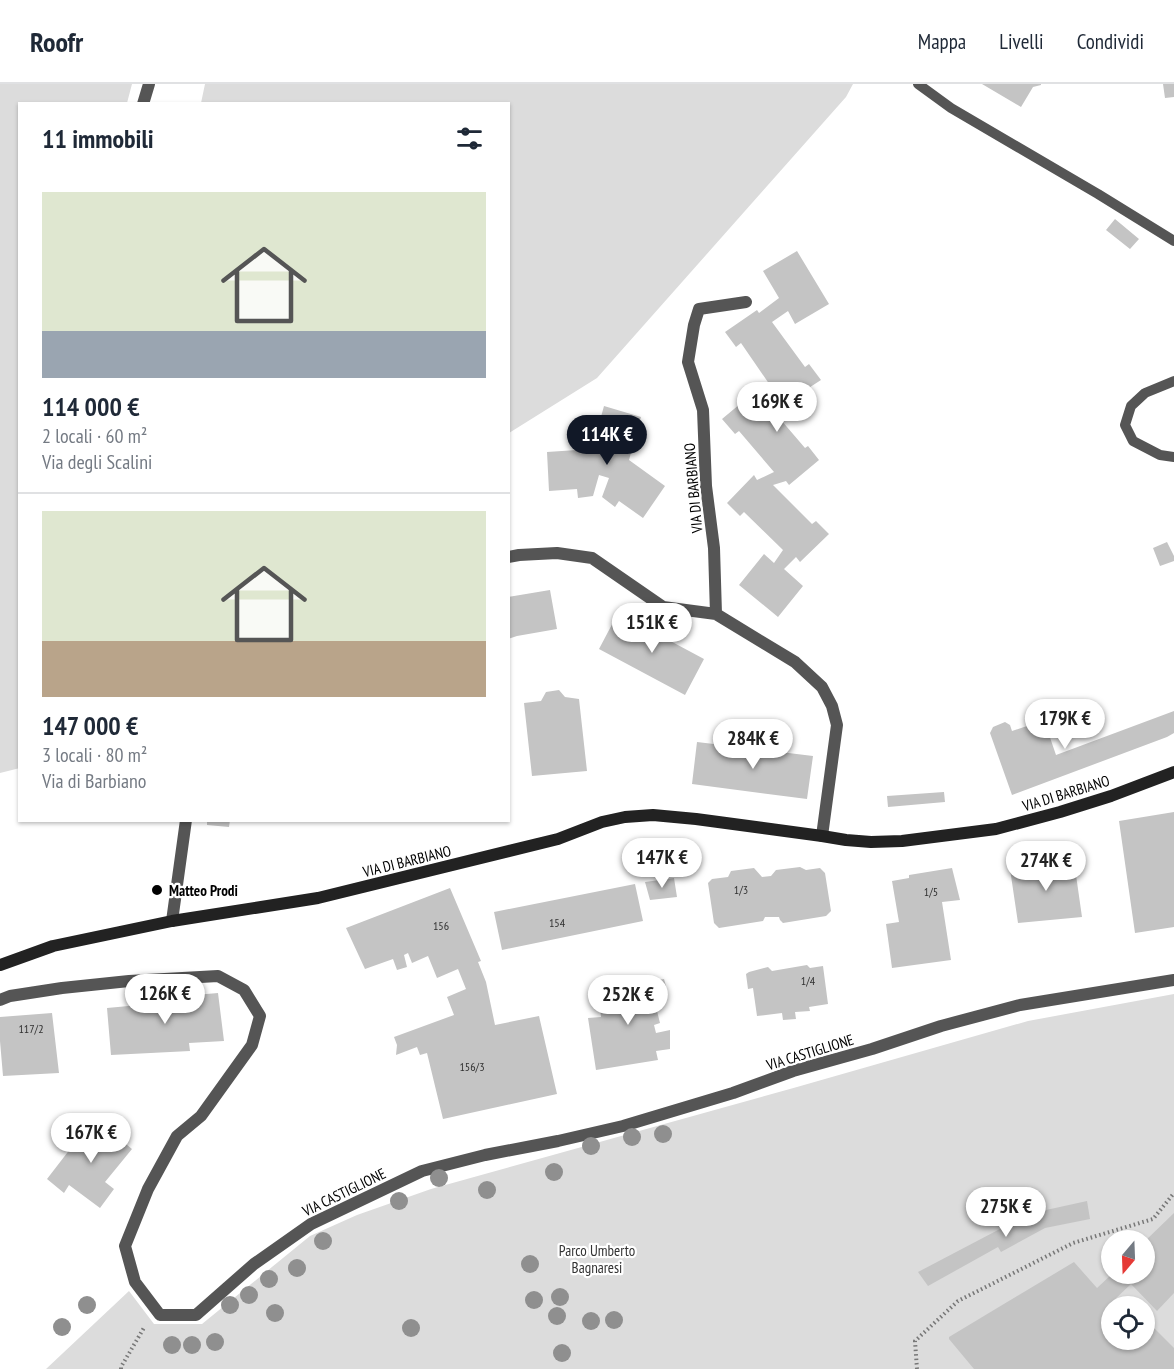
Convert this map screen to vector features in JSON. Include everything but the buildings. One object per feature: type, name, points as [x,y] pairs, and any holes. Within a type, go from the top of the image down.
[{"type":"street","points":[[144,102],[149,84]]},
{"type":"street","name":"VIA DI BARBIANO","points":[[716,614],[714,548],[706,486],[703,410],[688,362],[699,309],[746,302]]},
{"type":"street","points":[[510,556],[557,553],[592,558],[663,607],[716,614],[795,662],[822,687],[832,706],[837,725],[822,836]]},
{"type":"street","name":"VIA DI BARBIANO","points":[[0,965],[52,946],[172,921],[318,898],[558,839],[602,822],[625,817],[653,815],[846,840],[902,841],[996,829],[1111,796],[1174,772]]},
{"type":"street","points":[[172,921],[186,822]]},
{"type":"street","points":[[0,1000],[10,996],[62,988],[129,981],[218,976],[244,990],[260,1016],[252,1045],[201,1116],[177,1136],[147,1189],[125,1246],[135,1282],[160,1315]]},
{"type":"street","name":"VIA CASTIGLIONE","points":[[160,1315],[196,1315],[254,1264],[311,1224],[422,1171],[485,1155],[623,1126],[733,1093],[793,1071],[872,1049],[941,1026],[1020,1005],[1174,980]]},
{"type":"lane","points":[[918,84],[951,108],[1174,241]]},
{"type":"lane","points":[[1174,381],[1145,393],[1131,406],[1125,425],[1133,441],[1160,455],[1174,458]]},
{"type":"path","points":[[917,1369],[915,1341],[958,1301],[1073,1242],[1152,1219],[1174,1193]]},
{"type":"path","points":[[121,1369],[144,1326],[160,1315]]},
{"type":"green space","points":[[0,84],[132,84],[127,102],[18,102],[18,768],[0,773]]},
{"type":"green space","points":[[205,84],[853,84],[846,97],[597,378],[510,432],[510,102],[201,102]]},
{"type":"green space","name":"Parco Umberto Bagnaresi","points":[[1174,994],[1174,1369],[46,1369],[129,1291],[154,1324],[202,1324],[310,1236],[357,1215],[431,1189],[1028,1021]]},
{"type":"place","name":"Matteo Prodi","points":[[157,890]]}]
